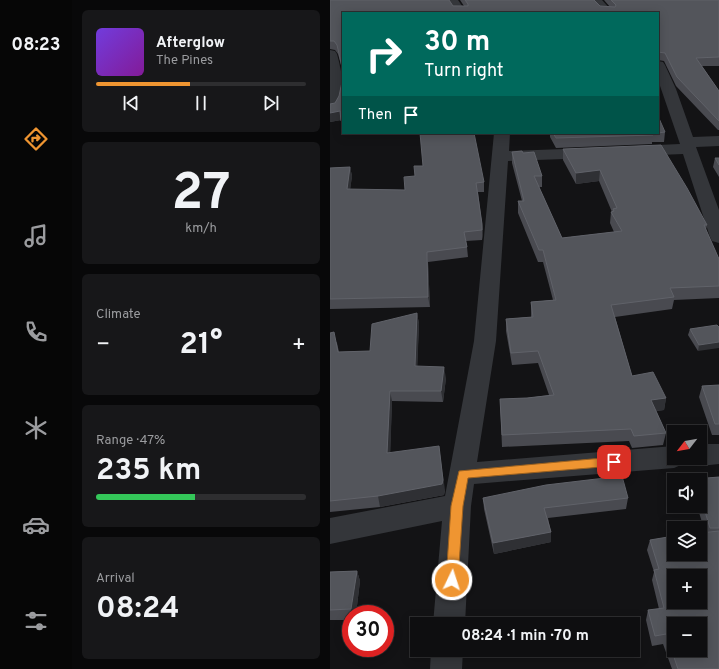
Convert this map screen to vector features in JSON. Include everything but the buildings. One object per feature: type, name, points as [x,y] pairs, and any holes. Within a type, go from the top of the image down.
[{"type":"street","points":[[452,0],[460,12]]},
{"type":"street","points":[[595,0],[607,12]]},
{"type":"street","points":[[330,54],[337,82],[330,108]]},
{"type":"street","points":[[659,67],[670,89],[719,237]]},
{"type":"street","points":[[449,617],[457,506],[485,341],[502,134]]},
{"type":"street","points":[[500,156],[614,152],[689,146],[719,141]]},
{"type":"street","points":[[707,455],[719,454]]},
{"type":"street","points":[[463,474],[667,458]]},
{"type":"street","points":[[330,531],[457,506]]},
{"type":"street","points":[[446,669],[447,657]]},
{"type":"route","points":[[452,580],[457,506],[463,474],[614,462]]}]
